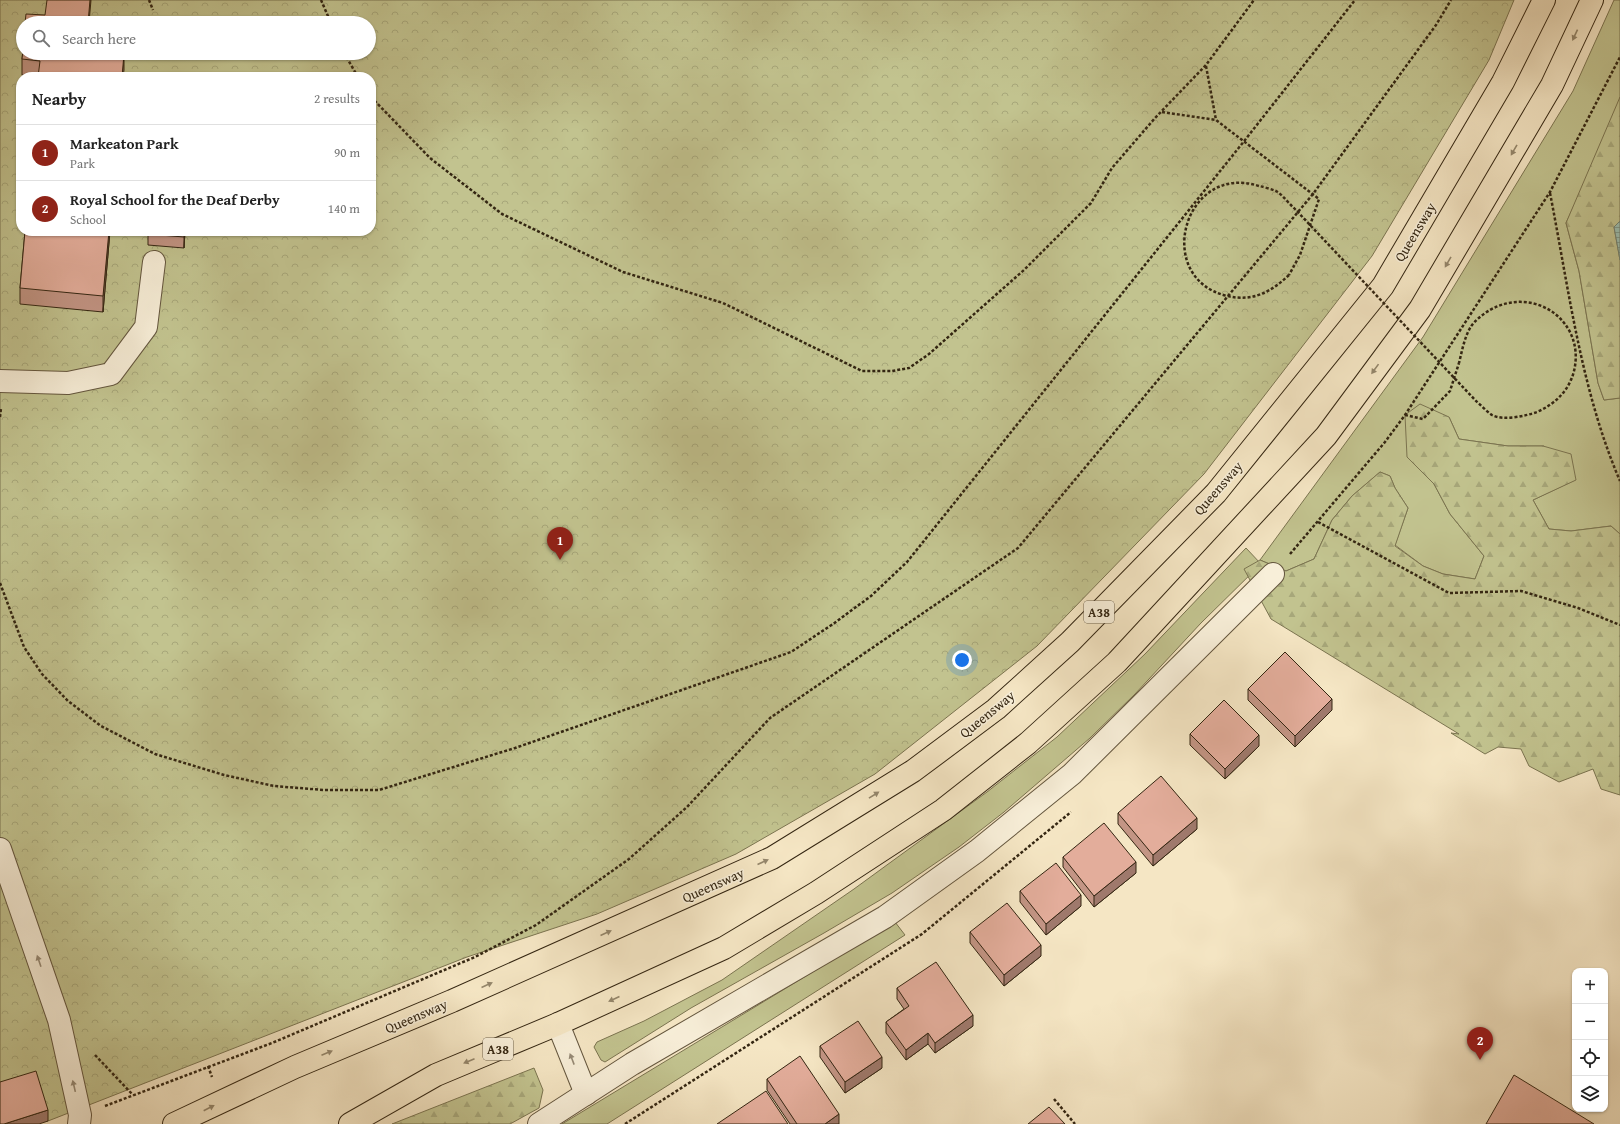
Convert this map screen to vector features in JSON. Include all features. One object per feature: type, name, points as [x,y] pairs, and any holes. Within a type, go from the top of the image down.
[{"type":"highway","name":"Queensway","points":[[174,1124],[295,1066],[452,1001],[772,858],[913,771],[996,709],[1070,642],[1216,493],[1384,286],[1504,82],[1544,0]]},
{"type":"highway","name":"A38","points":[[350,1124],[436,1075],[558,1024],[724,948],[816,893],[942,810],[1028,743],[1117,662],[1230,542],[1326,436],[1420,310],[1552,85],[1592,0]]},
{"type":"street","points":[[0,381],[68,383],[111,374],[146,327],[154,262]]},
{"type":"street","points":[[539,1124],[632,1064],[885,917],[977,851],[1072,774],[1273,574]]},
{"type":"street","points":[[0,849],[59,1020],[80,1120]]},
{"type":"street","points":[[558,1024],[586,1094]]},
{"type":"path","points":[[149,0],[153,10]]},
{"type":"path","points":[[321,0],[328,16]]},
{"type":"path","points":[[376,102],[430,158],[502,214],[623,272],[723,303],[862,371],[878,372],[909,368],[929,354],[1024,270],[1091,203],[1112,168],[1206,65],[1254,0]]},
{"type":"path","points":[[0,583],[24,647],[42,674],[68,701],[101,726],[155,754],[224,775],[274,786],[324,790],[379,790],[515,748],[791,652],[871,596],[906,562],[1245,140],[1355,0]]},
{"type":"path","points":[[80,1120],[272,1043],[475,957],[536,925],[629,859],[687,807],[770,718],[1018,548],[1313,194],[1436,26],[1451,0]]},
{"type":"path","points":[[1273,574],[1406,415],[1550,192],[1620,57]]},
{"type":"path","points":[[348,60],[355,72]]},
{"type":"path","points":[[1206,65],[1216,120]]},
{"type":"path","points":[[1162,112],[1216,120],[1245,140],[1319,199],[1300,255],[1289,275],[1275,288],[1257,297],[1238,298],[1219,294],[1202,283],[1190,269],[1184,251],[1184,232],[1190,214],[1201,199],[1216,189],[1233,183],[1251,183],[1276,191],[1294,208],[1476,401],[1493,416],[1513,418],[1532,414],[1548,407],[1562,395],[1572,380],[1576,362],[1575,343],[1567,326],[1554,312],[1537,303],[1518,301],[1500,304],[1483,314],[1471,327],[1464,344],[1459,363],[1450,391],[1423,419],[1406,415]]},
{"type":"path","points":[[1550,192],[1591,399],[1605,446],[1620,481]]},
{"type":"path","points":[[1318,522],[1449,594],[1521,591],[1578,608],[1620,625]]},
{"type":"path","points":[[1054,1099],[1075,1124]]},
{"type":"green space","points":[[0,0],[1514,0],[1489,60],[1372,256],[1204,474],[1037,646],[875,774],[736,854],[597,914],[467,957],[48,1121],[0,1124]]},
{"type":"green space","points":[[1614,0],[1620,0],[1620,106],[1566,223],[1579,271],[1598,383],[1604,400],[1620,398],[1620,534],[1611,526],[1571,531],[1549,529],[1533,500],[1575,480],[1544,446],[1508,446],[1459,439],[1449,417],[1407,457],[1434,484],[1450,514],[1484,556],[1475,579],[1443,574],[1423,566],[1395,545],[1408,508],[1395,488],[1390,476],[1380,472],[1352,496],[1332,520],[1314,559],[1286,571],[1260,560],[1423,337],[1573,91]]},
{"type":"green space","points":[[1620,97],[1620,221],[1614,227],[1620,260],[1620,398],[1604,400],[1598,383],[1579,271],[1566,223]]},
{"type":"green space","points":[[1420,404],[1449,417],[1459,439],[1508,446],[1543,446],[1571,454],[1576,480],[1533,500],[1549,529],[1571,531],[1611,526],[1620,534],[1620,795],[1601,789],[1593,769],[1559,782],[1529,766],[1521,749],[1498,747],[1485,754],[1451,733],[1459,734],[1271,619],[1244,569],[1260,560],[1286,571],[1314,559],[1332,520],[1352,496],[1380,472],[1390,476],[1395,488],[1408,508],[1395,546],[1423,566],[1443,574],[1475,579],[1484,556],[1450,514],[1434,484],[1407,457],[1405,415]]},
{"type":"green space","points":[[1246,548],[1261,564],[1201,623],[1135,694],[1090,738],[1004,812],[959,847],[892,893],[691,1008],[605,1062],[601,1060],[594,1047],[597,1042],[644,1021],[722,980],[854,889],[987,792],[1057,737],[1145,654]]},
{"type":"green space","points":[[895,922],[905,935],[607,1124],[562,1124]]},
{"type":"green space","points":[[534,1068],[543,1090],[539,1108],[510,1124],[392,1124]]},
{"type":"water","points":[[1620,221],[1620,260],[1614,227]]},
{"type":"building","points":[[47,0],[90,0],[89,16],[26,16],[26,14],[45,15]]},
{"type":"building","points":[[31,60],[123,60],[122,72],[39,72],[40,61]]},
{"type":"building","points":[[25,236],[109,236],[103,296],[20,288]]},
{"type":"building","points":[[1285,652],[1332,699],[1295,736],[1248,689]]},
{"type":"building","points":[[1224,700],[1259,735],[1225,769],[1190,734]]},
{"type":"building","points":[[1161,776],[1197,818],[1153,855],[1118,813]]},
{"type":"building","points":[[1104,823],[1136,862],[1094,896],[1063,857]]},
{"type":"building","points":[[1056,863],[1081,895],[1046,924],[1020,891]]},
{"type":"building","points":[[1007,903],[1041,945],[1004,975],[970,932]]},
{"type":"building","points":[[936,962],[973,1015],[935,1043],[928,1033],[906,1050],[886,1022],[909,1006],[897,988]]},
{"type":"building","points":[[858,1021],[882,1057],[845,1082],[820,1046]]},
{"type":"building","points":[[800,1056],[839,1114],[825,1124],[797,1124],[767,1079]]},
{"type":"building","points":[[36,1071],[48,1110],[0,1124],[0,1082]]},
{"type":"building","points":[[1514,1075],[1572,1111],[1572,1112],[1594,1124],[1486,1124]]},
{"type":"building","points":[[766,1091],[788,1124],[717,1124]]},
{"type":"building","points":[[1049,1107],[1065,1124],[1028,1124]]},
{"type":"place","name":"Markeaton Park","points":[[560,560]]},
{"type":"place","name":"Royal School for the Deaf Derby","points":[[1480,1060]]}]
